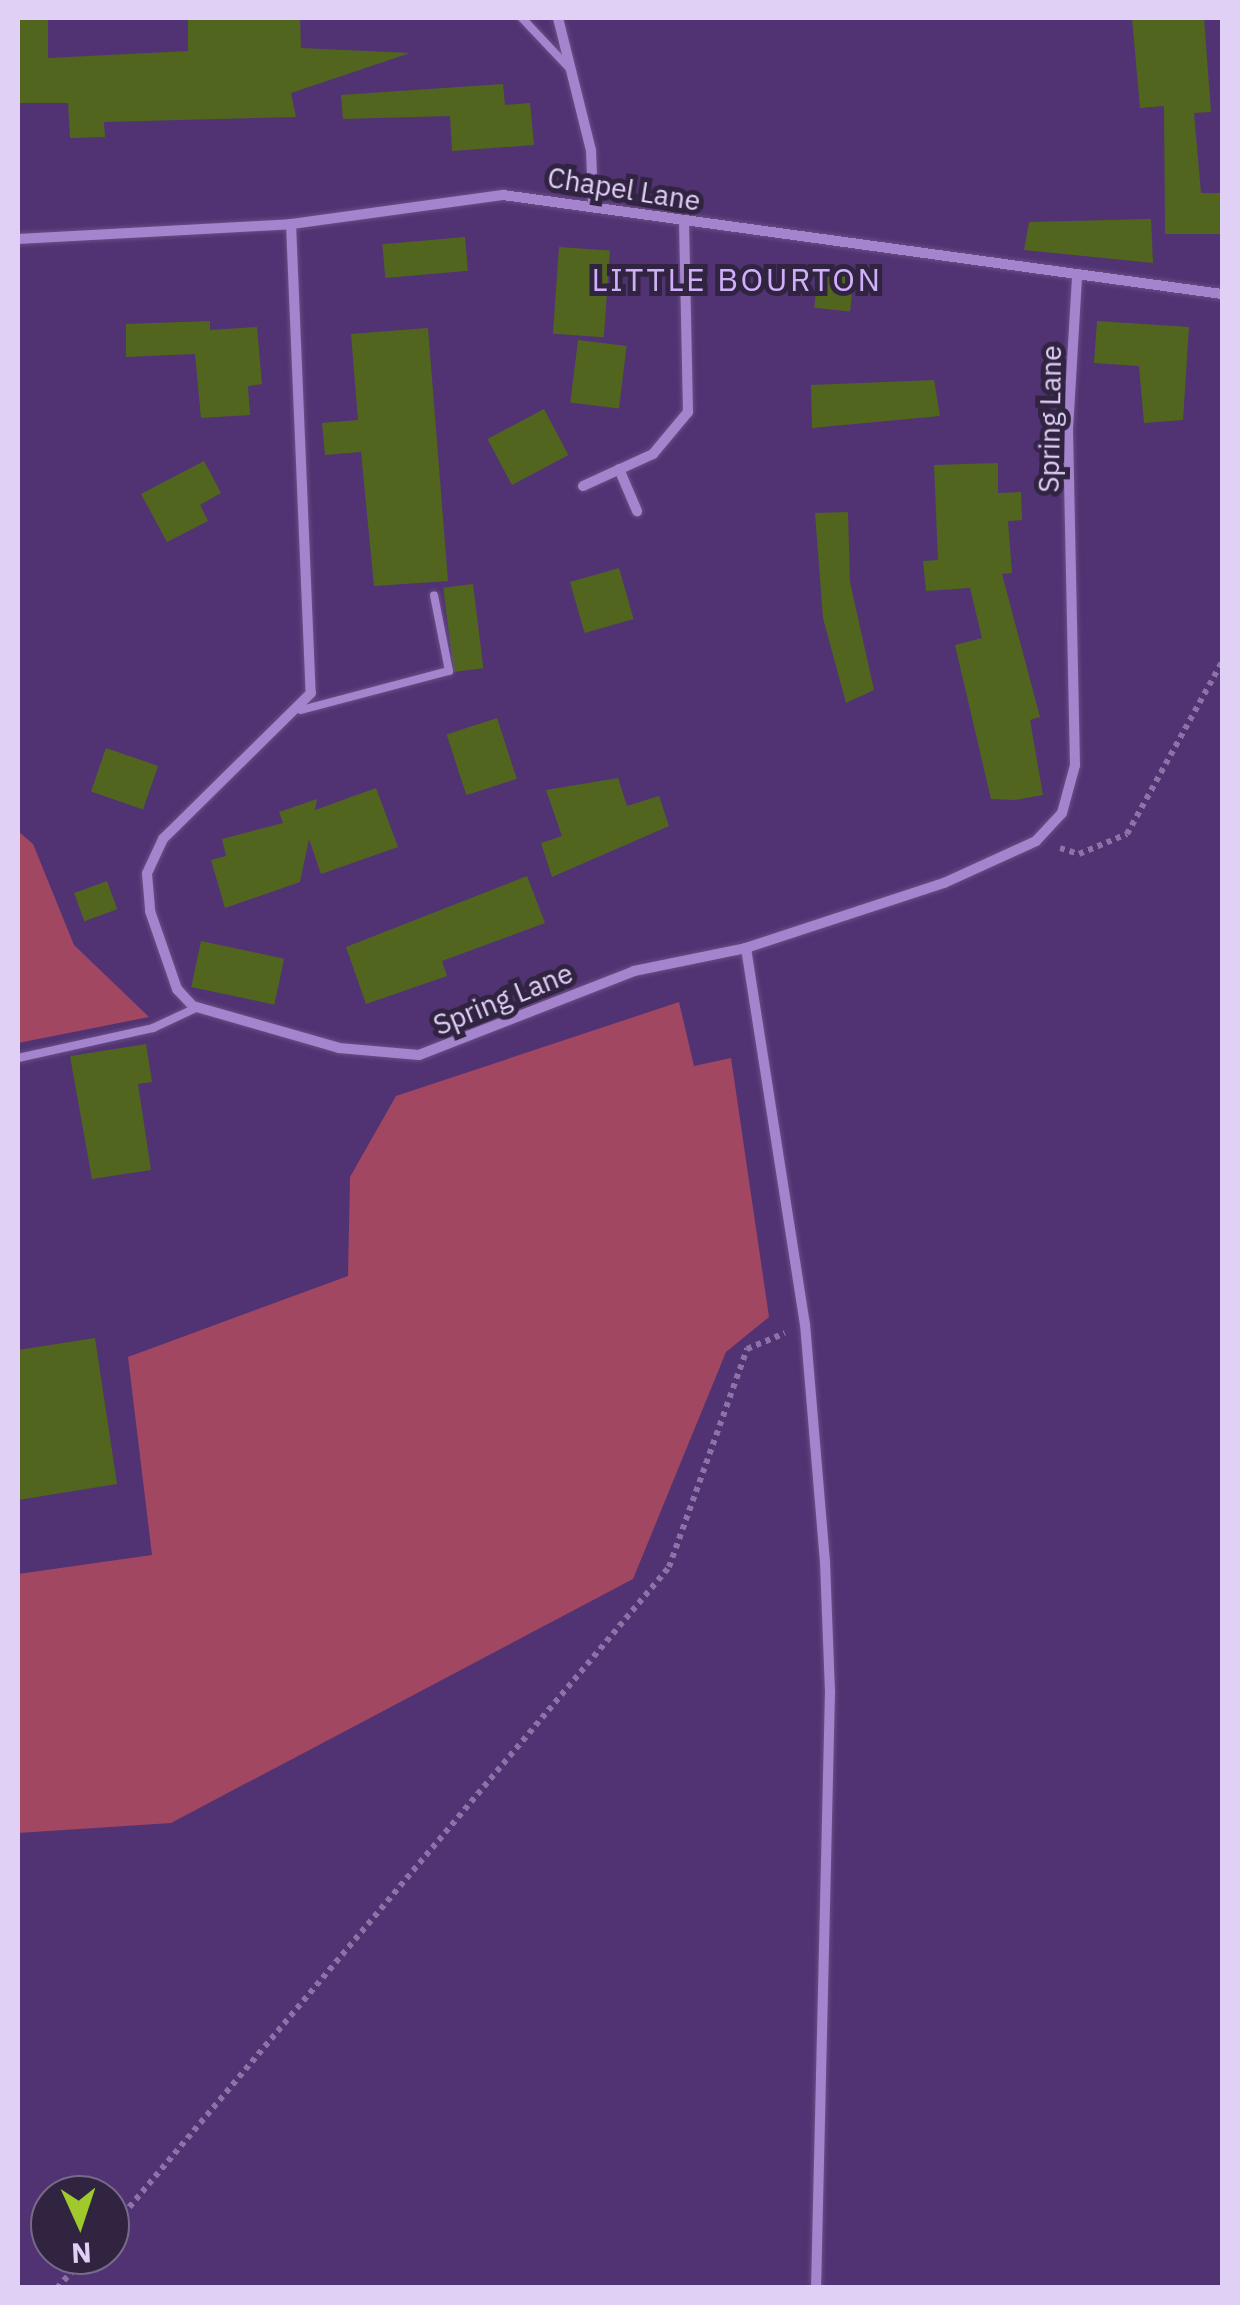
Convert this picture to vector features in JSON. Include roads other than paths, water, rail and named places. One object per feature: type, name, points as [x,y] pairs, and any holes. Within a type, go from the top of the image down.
[{"type":"street","points":[[558,18],[572,71],[592,202]]},
{"type":"street","name":"Chapel Lane","points":[[18,240],[290,224],[450,196],[592,202],[684,221],[1222,294]]},
{"type":"street","points":[[583,486],[664,446],[688,412],[684,221]]},
{"type":"street","points":[[196,1008],[162,954],[147,874],[189,808],[301,710],[312,670],[290,224]]},
{"type":"street","name":"Spring Lane","points":[[196,1008],[339,1048],[418,1055],[634,972],[746,948],[944,883],[1036,841],[1062,812],[1075,765],[1068,429],[1077,277]]},
{"type":"street","points":[[620,469],[637,511]]},
{"type":"street","points":[[746,948],[805,1324],[826,1580],[816,2288]]},
{"type":"lane","points":[[522,18],[572,71]]},
{"type":"lane","points":[[301,710],[449,671],[434,595]]},
{"type":"lane","points":[[18,1058],[153,1028],[196,1008]]},
{"type":"district","name":"LITTLE BOURTON","points":[[737,279]]}]
